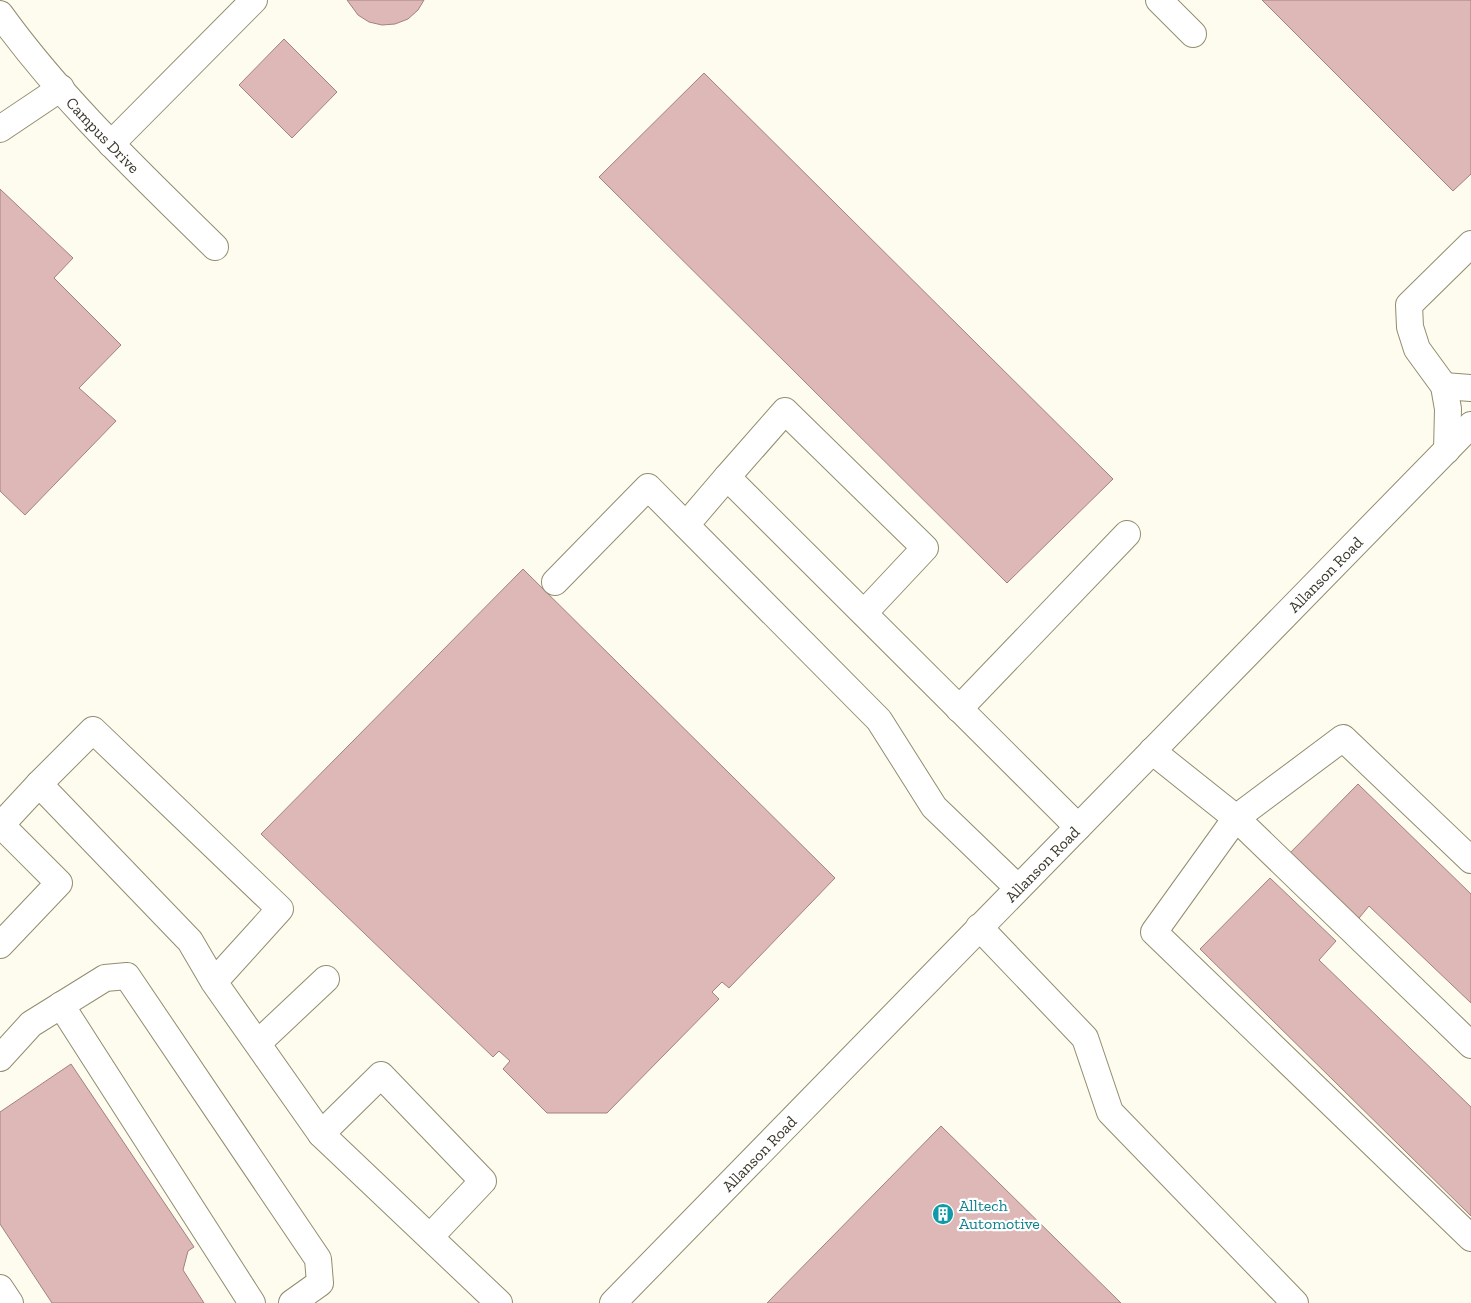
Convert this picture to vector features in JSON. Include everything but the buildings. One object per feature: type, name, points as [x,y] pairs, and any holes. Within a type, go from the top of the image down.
[{"type":"street","points":[[111,144],[254,0]]},
{"type":"street","points":[[1159,0],[1193,34]]},
{"type":"street","name":"Campus Drive","points":[[0,14],[22,45],[111,144],[215,248]]},
{"type":"street","points":[[0,129],[61,88]]},
{"type":"street","points":[[1447,450],[1448,409],[1444,386],[1417,349],[1410,327],[1409,304],[1471,244]]},
{"type":"street","points":[[1444,386],[1471,388]]},
{"type":"street","points":[[686,525],[785,411],[925,548],[864,613]]},
{"type":"street","name":"Allanson Road","points":[[614,1303],[1471,425]]},
{"type":"street","points":[[727,476],[1078,827]]},
{"type":"street","points":[[555,582],[648,487],[879,720],[934,807],[1018,888]]},
{"type":"street","points":[[959,708],[1127,534]]},
{"type":"street","points":[[0,945],[59,883],[0,825],[93,730],[280,909],[214,982]]},
{"type":"street","points":[[1471,860],[1343,738],[1236,818],[1154,932],[1471,1238]]},
{"type":"street","points":[[1152,751],[1236,818],[1471,1045]]},
{"type":"street","points":[[39,784],[190,941],[214,982],[321,1134],[499,1303]]},
{"type":"street","points":[[980,927],[1086,1038],[1110,1112],[1295,1303]]},
{"type":"street","points":[[0,1058],[31,1024],[105,978],[128,976],[318,1260],[320,1283],[292,1303]]},
{"type":"street","points":[[258,1043],[326,979]]},
{"type":"street","points":[[61,1005],[252,1303]]},
{"type":"street","points":[[321,1134],[381,1075],[483,1181],[430,1237]]},
{"type":"street","points":[[0,1288],[10,1303]]},
{"type":"place","name":"Alltech Automotive","points":[[943,1214]]}]
